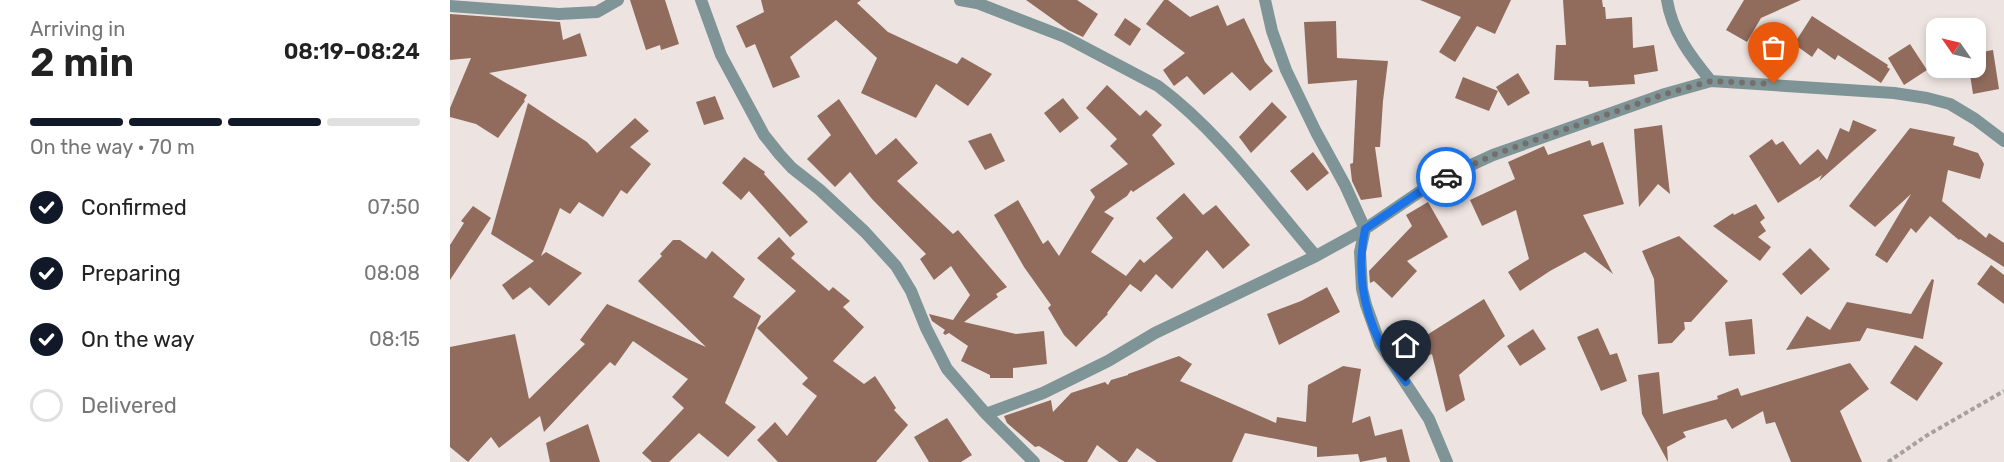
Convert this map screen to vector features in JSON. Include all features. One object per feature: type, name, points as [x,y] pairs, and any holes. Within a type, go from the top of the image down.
[{"type":"street","points":[[450,6],[559,14],[597,12],[618,0]]},
{"type":"street","points":[[701,0],[721,55],[764,135],[792,168],[820,190],[865,232],[896,266],[911,291],[926,328],[947,369],[986,414],[1034,462]]},
{"type":"street","points":[[960,0],[977,2],[1065,37],[1165,91],[1214,137],[1316,256]]},
{"type":"street","points":[[1265,0],[1272,31],[1286,70],[1365,229],[1360,252],[1360,268],[1366,304],[1380,344],[1429,419],[1447,462]]},
{"type":"street","points":[[1667,0],[1669,14],[1679,38],[1711,81]]},
{"type":"street","points":[[986,414],[1042,393],[1108,361],[1155,333],[1316,256],[1365,229],[1434,182],[1493,155],[1665,94],[1711,81],[1894,93],[1927,98],[1950,105],[1975,119],[2004,141]]},
{"type":"path","points":[[1888,462],[1926,436],[2004,391]]},
{"type":"building","points":[[630,0],[665,0],[679,44],[661,50],[660,45],[646,50]]},
{"type":"building","points":[[761,0],[861,0],[857,3],[888,32],[957,64],[962,57],[992,74],[968,106],[936,84],[916,118],[861,93],[877,58],[836,20],[790,57],[800,77],[773,88],[755,44],[746,48],[736,26],[764,12]]},
{"type":"building","points":[[1026,0],[1077,0],[1098,14],[1083,37],[1068,30]]},
{"type":"building","points":[[1164,0],[1168,0],[1190,17],[1218,5],[1227,26],[1244,18],[1265,62],[1273,71],[1250,91],[1232,72],[1204,95],[1187,76],[1174,86],[1163,70],[1185,53],[1146,24]]},
{"type":"building","points":[[1420,0],[1511,0],[1495,34],[1477,26],[1455,62],[1439,52],[1461,17]]},
{"type":"building","points":[[1563,0],[1602,0],[1606,19],[1632,17],[1633,48],[1654,45],[1658,71],[1634,75],[1635,84],[1589,87],[1588,81],[1554,80],[1556,45],[1566,45]]},
{"type":"building","points":[[1744,0],[1801,0],[1761,18],[1747,42],[1726,30]]},
{"type":"building","points":[[450,14],[560,22],[563,40],[580,33],[587,56],[489,73],[527,95],[498,138],[476,124],[450,117],[450,108],[471,58],[450,60]]},
{"type":"building","points":[[1812,16],[1888,65],[1890,69],[1881,83],[1838,55],[1835,60],[1818,48],[1812,57],[1794,44]]},
{"type":"building","points":[[1125,18],[1141,29],[1130,46],[1114,35]]},
{"type":"building","points":[[1336,21],[1337,58],[1388,61],[1380,147],[1375,147],[1382,197],[1361,200],[1352,181],[1350,164],[1353,163],[1357,80],[1308,84],[1304,22]]},
{"type":"building","points":[[1910,44],[1926,71],[1904,85],[1888,58]]},
{"type":"building","points":[[1993,50],[1999,89],[1973,94],[1971,78],[1986,78],[1986,51]]},
{"type":"building","points":[[1518,73],[1530,93],[1508,106],[1496,87]]},
{"type":"building","points":[[1463,77],[1498,91],[1489,111],[1455,98]]},
{"type":"building","points":[[1107,85],[1140,116],[1146,110],[1162,125],[1152,135],[1175,164],[1133,192],[1131,190],[1127,196],[1104,212],[1114,218],[1091,252],[1126,276],[1140,259],[1144,263],[1173,238],[1156,218],[1184,193],[1203,215],[1216,205],[1250,245],[1223,269],[1207,250],[1172,289],[1156,274],[1141,292],[1130,284],[1108,314],[1076,347],[1064,335],[1048,308],[1051,305],[1024,267],[994,215],[1018,200],[1043,244],[1048,240],[1059,256],[1095,197],[1090,190],[1128,164],[1110,146],[1117,139],[1086,108]]},
{"type":"building","points":[[715,96],[724,119],[704,125],[696,102]]},
{"type":"building","points":[[1063,98],[1079,118],[1060,133],[1044,113]]},
{"type":"building","points":[[839,99],[876,155],[896,138],[918,163],[897,181],[953,234],[958,230],[1007,287],[996,294],[998,297],[964,322],[1016,334],[1044,331],[1047,364],[1013,368],[1013,378],[990,378],[990,375],[961,361],[968,346],[949,333],[945,335],[943,333],[945,330],[932,321],[929,314],[953,320],[970,295],[951,266],[934,280],[920,259],[926,254],[872,199],[850,172],[835,187],[807,159],[831,135],[817,116]]},
{"type":"building","points":[[1272,102],[1287,117],[1251,153],[1239,137]]},
{"type":"building","points":[[528,103],[587,142],[597,153],[635,118],[649,131],[630,147],[651,164],[627,194],[621,190],[603,217],[579,202],[570,214],[560,208],[541,256],[546,252],[582,273],[549,306],[530,287],[513,300],[502,285],[534,261],[491,234]]},
{"type":"building","points":[[1853,120],[1877,130],[1819,181],[1822,175],[1778,203],[1749,156],[1772,139],[1776,145],[1783,141],[1800,165],[1818,149],[1827,160],[1840,128],[1849,132]]},
{"type":"building","points":[[1662,125],[1670,194],[1658,184],[1639,207],[1634,129]]},
{"type":"building","points":[[1910,128],[1955,137],[1953,145],[1978,153],[1984,164],[1980,179],[1948,170],[1942,201],[1986,238],[1989,233],[2004,243],[2004,267],[1959,240],[1930,216],[1916,233],[1911,228],[1887,263],[1875,255],[1911,194],[1875,227],[1849,206]]},
{"type":"building","points":[[991,133],[1005,161],[985,170],[968,141]]},
{"type":"building","points":[[1590,140],[1592,146],[1603,142],[1624,204],[1583,215],[1613,274],[1585,252],[1520,291],[1508,272],[1529,259],[1516,210],[1482,226],[1470,200],[1515,179],[1508,162],[1544,146],[1548,155]]},
{"type":"building","points":[[1313,152],[1329,173],[1307,191],[1290,171]]},
{"type":"building","points":[[744,157],[765,172],[764,174],[808,222],[790,237],[749,191],[741,200],[722,183]]},
{"type":"building","points":[[1428,202],[1448,237],[1407,261],[1417,271],[1392,298],[1374,281],[1370,283],[1369,271],[1412,226],[1406,215]]},
{"type":"building","points":[[1756,204],[1765,218],[1760,222],[1766,231],[1758,237],[1771,247],[1760,261],[1713,226],[1733,213],[1734,215]]},
{"type":"building","points":[[473,206],[491,218],[450,280],[450,245],[464,223],[461,221]]},
{"type":"building","points":[[1679,236],[1728,281],[1691,322],[1684,322],[1685,329],[1672,343],[1658,344],[1654,279],[1642,251]]},
{"type":"building","points":[[779,237],[795,254],[791,258],[829,291],[833,287],[850,301],[843,307],[864,327],[833,361],[864,384],[875,376],[896,408],[894,410],[908,425],[876,462],[778,462],[757,440],[775,422],[787,436],[817,396],[802,384],[808,378],[757,328],[796,291],[757,258]]},
{"type":"building","points":[[673,240],[680,240],[706,259],[712,251],[745,279],[733,297],[761,316],[725,403],[756,427],[728,457],[699,433],[669,462],[652,462],[642,453],[684,408],[672,397],[688,379],[633,341],[615,366],[610,362],[544,432],[540,416],[499,448],[491,437],[468,462],[450,447],[450,347],[515,334],[529,399],[585,344],[580,340],[607,304],[706,347],[638,281],[662,256],[660,254]]},
{"type":"building","points":[[1810,248],[1830,269],[1801,295],[1782,274]]},
{"type":"building","points":[[1991,265],[2004,275],[2004,304],[1977,284]]},
{"type":"building","points":[[1932,279],[1934,280],[1923,339],[1867,328],[1860,341],[1786,350],[1807,316],[1830,330],[1847,302],[1911,314]]},
{"type":"building","points":[[1327,287],[1340,312],[1279,345],[1267,314],[1301,301]]},
{"type":"building","points":[[1484,299],[1505,336],[1459,375],[1465,400],[1446,412],[1432,354],[1404,366],[1397,354],[1406,348],[1404,334],[1417,327],[1422,338]]},
{"type":"building","points":[[1752,319],[1755,354],[1729,356],[1725,322]]},
{"type":"building","points":[[1598,328],[1610,355],[1617,353],[1627,381],[1601,391],[1577,337]]},
{"type":"building","points":[[1533,329],[1546,349],[1520,366],[1507,346]]},
{"type":"building","points":[[1915,345],[1943,363],[1917,401],[1890,383]]},
{"type":"building","points":[[1179,356],[1192,364],[1180,381],[1276,423],[1277,417],[1306,422],[1308,385],[1343,366],[1361,369],[1352,423],[1370,416],[1375,436],[1402,429],[1410,462],[1387,462],[1386,457],[1360,462],[1358,454],[1317,457],[1317,447],[1245,433],[1232,462],[1157,462],[1137,448],[1127,462],[1119,462],[1097,445],[1087,462],[1065,462],[1039,446],[1035,447],[1007,423],[1004,416],[1051,400],[1053,412],[1071,393],[1105,382],[1108,385],[1111,380]]},
{"type":"building","points":[[1850,363],[1869,389],[1840,411],[1862,462],[1791,462],[1775,422],[1766,424],[1763,411],[1732,429],[1726,419],[1683,432],[1686,437],[1667,447],[1668,462],[1642,414],[1638,375],[1659,372],[1663,414],[1718,399],[1717,396],[1738,388],[1741,396]]},
{"type":"building","points":[[947,418],[972,455],[961,462],[929,462],[914,437]]},
{"type":"building","points":[[588,424],[600,462],[550,462],[546,443]]},
{"type":"way so far","points":[[1446,177],[1493,155],[1665,94],[1711,81],[1774,84]]},
{"type":"route","points":[[1406,382],[1380,344],[1362,289],[1360,252],[1365,229],[1434,182],[1446,177]]}]
